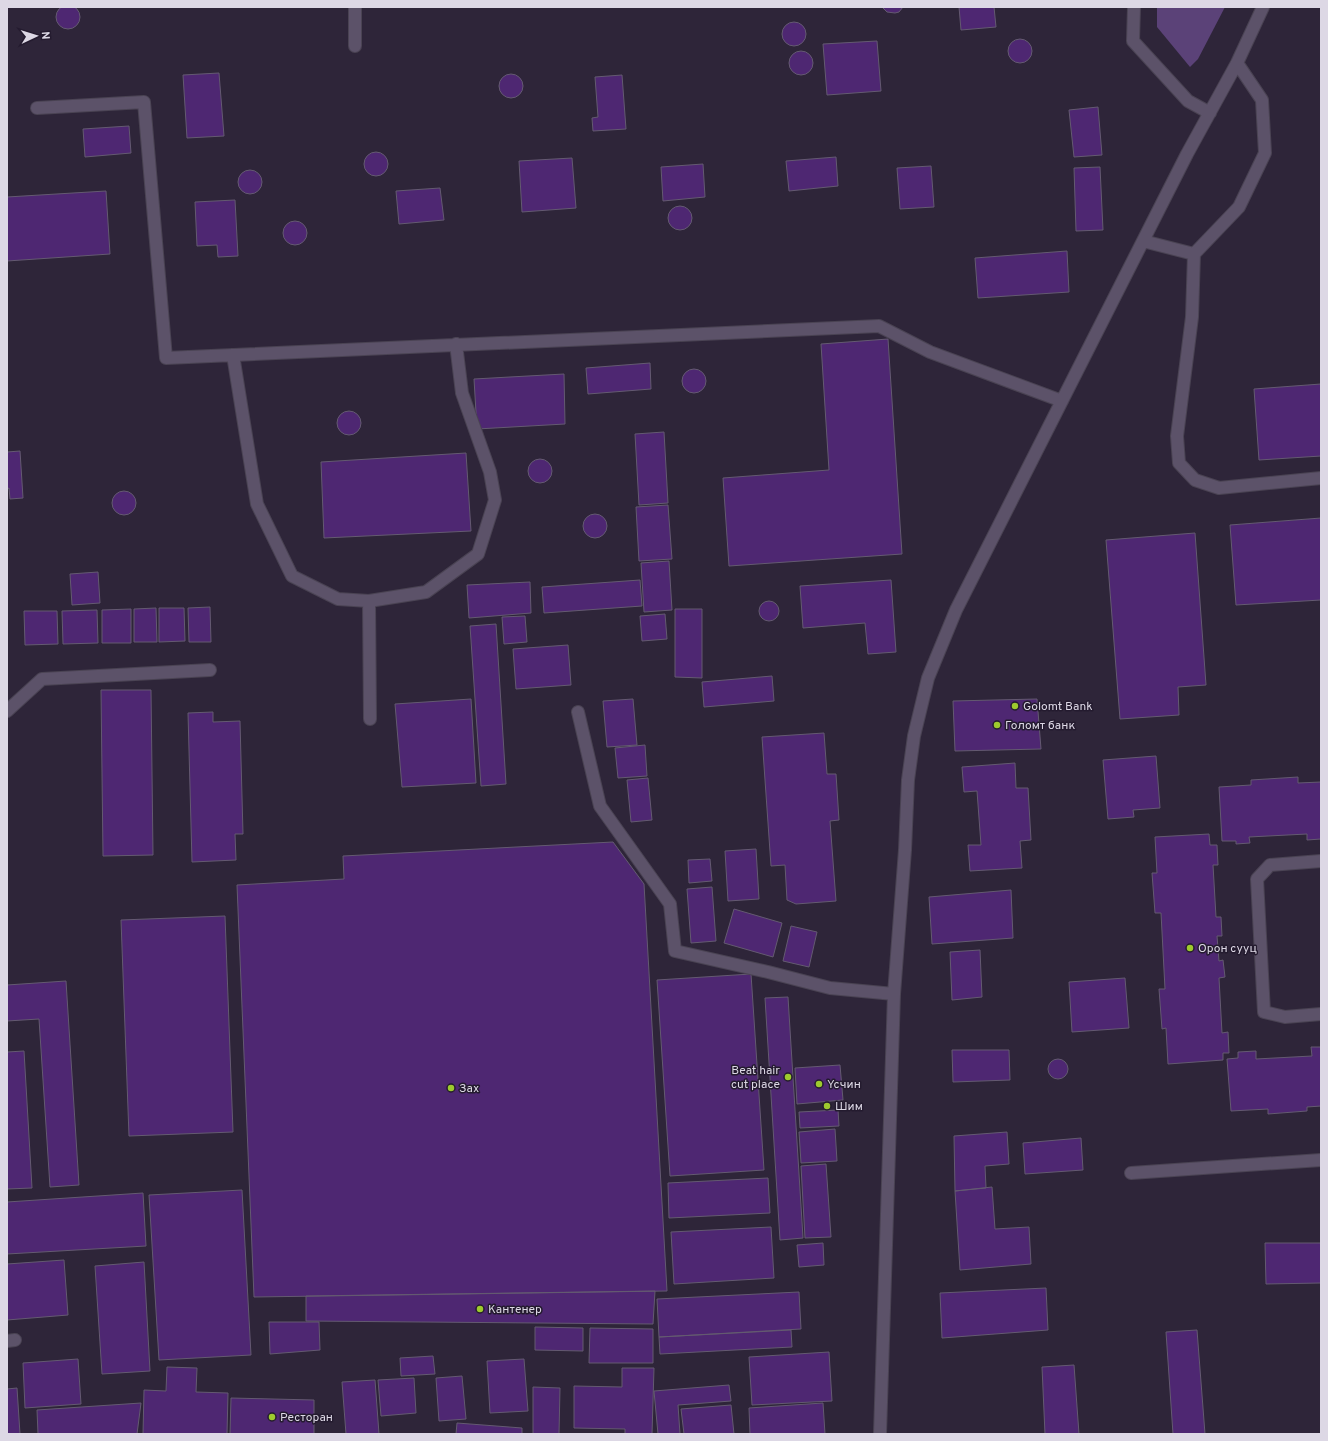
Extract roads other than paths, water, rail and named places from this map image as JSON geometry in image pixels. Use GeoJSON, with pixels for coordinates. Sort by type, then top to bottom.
{"type":"FeatureCollection","features":[{"type":"Feature","properties":{"kind":"street"},"geometry":{"type":"LineString","coordinates":[[355,7],[355,46]]}},
{"type":"Feature","properties":{"kind":"street"},"geometry":{"type":"LineString","coordinates":[[1134,7],[1133,42],[1188,101],[1210,113]]}},
{"type":"Feature","properties":{"kind":"street"},"geometry":{"type":"LineString","coordinates":[[880,1434],[894,994],[905,850],[908,780],[914,736],[928,678],[956,610],[1187,154],[1237,63],[1264,7]]}},
{"type":"Feature","properties":{"kind":"street"},"geometry":{"type":"LineString","coordinates":[[1237,63],[1262,100],[1265,153],[1239,207],[1194,254],[1192,317],[1177,436],[1179,463],[1195,480],[1219,488],[1321,478]]}},
{"type":"Feature","properties":{"kind":"street"},"geometry":{"type":"LineString","coordinates":[[37,108],[144,102],[166,358],[879,326],[930,352],[1062,401]]}},
{"type":"Feature","properties":{"kind":"street"},"geometry":{"type":"LineString","coordinates":[[1143,241],[1194,254]]}},
{"type":"Feature","properties":{"kind":"street"},"geometry":{"type":"LineString","coordinates":[[233,355],[257,504],[292,576],[338,599],[369,601],[426,592],[478,554],[495,500],[490,472],[462,393],[456,344]]}},
{"type":"Feature","properties":{"kind":"street"},"geometry":{"type":"LineString","coordinates":[[369,601],[370,719]]}},
{"type":"Feature","properties":{"kind":"street"},"geometry":{"type":"LineString","coordinates":[[7,711],[42,679],[210,670]]}},
{"type":"Feature","properties":{"kind":"street"},"geometry":{"type":"LineString","coordinates":[[578,712],[600,806],[670,904],[675,951],[830,988],[894,994]]}},
{"type":"Feature","properties":{"kind":"street"},"geometry":{"type":"LineString","coordinates":[[1321,861],[1270,864],[1257,879],[1264,1012],[1285,1017],[1321,1014]]}},
{"type":"Feature","properties":{"kind":"street"},"geometry":{"type":"LineString","coordinates":[[1131,1173],[1321,1160]]}},
{"type":"Feature","properties":{"kind":"place","name":"Golomt Bank"},"geometry":{"type":"Point","coordinates":[1015,706]}},
{"type":"Feature","properties":{"kind":"place","name":"Голомт банк"},"geometry":{"type":"Point","coordinates":[997,725]}},
{"type":"Feature","properties":{"kind":"place","name":"Орон сууц"},"geometry":{"type":"Point","coordinates":[1190,948]}},
{"type":"Feature","properties":{"kind":"place","name":"Beat hair cut place"},"geometry":{"type":"Point","coordinates":[788,1077]}},
{"type":"Feature","properties":{"kind":"place","name":"Үсчин"},"geometry":{"type":"Point","coordinates":[819,1084]}},
{"type":"Feature","properties":{"kind":"place","name":"Зах"},"geometry":{"type":"Point","coordinates":[451,1088]}},
{"type":"Feature","properties":{"kind":"place","name":"Шим"},"geometry":{"type":"Point","coordinates":[827,1106]}},
{"type":"Feature","properties":{"kind":"place","name":"Кантенер"},"geometry":{"type":"Point","coordinates":[480,1309]}},
{"type":"Feature","properties":{"kind":"place","name":"Ресторан"},"geometry":{"type":"Point","coordinates":[272,1417]}}]}
